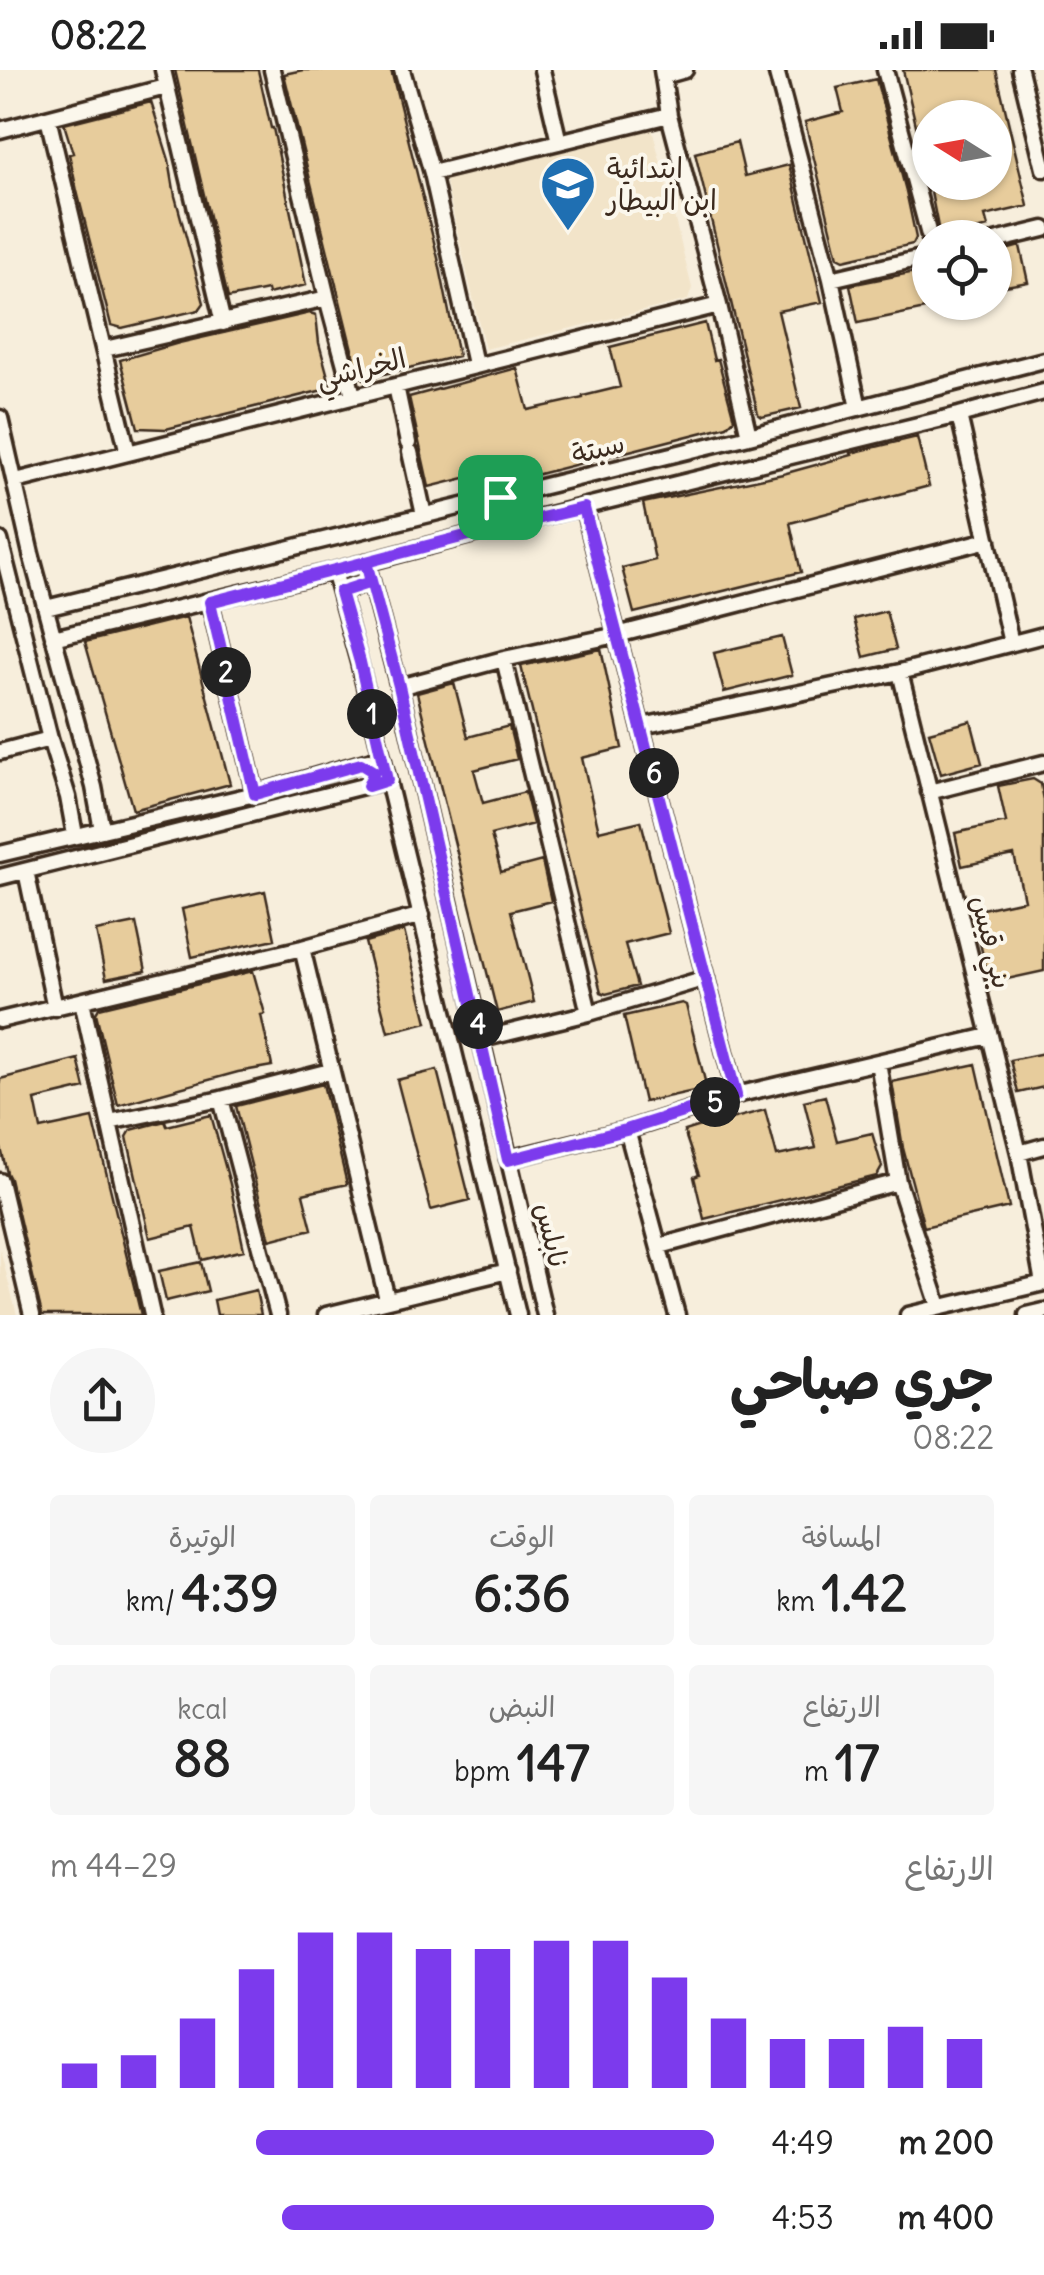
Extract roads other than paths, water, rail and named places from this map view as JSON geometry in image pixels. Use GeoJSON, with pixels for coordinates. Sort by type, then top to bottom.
{"type":"FeatureCollection","features":[{"type":"Feature","properties":{"kind":"street"},"geometry":{"type":"LineString","coordinates":[[163,70],[223,323]]}},
{"type":"Feature","properties":{"kind":"street"},"geometry":{"type":"LineString","coordinates":[[272,70],[354,396]]}},
{"type":"Feature","properties":{"kind":"street"},"geometry":{"type":"LineString","coordinates":[[402,70],[432,173],[475,364]]}},
{"type":"Feature","properties":{"kind":"street"},"geometry":{"type":"LineString","coordinates":[[542,70],[559,142]]}},
{"type":"Feature","properties":{"kind":"street"},"geometry":{"type":"LineString","coordinates":[[684,70],[663,73],[669,115],[749,436]]}},
{"type":"Feature","properties":{"kind":"street"},"geometry":{"type":"LineString","coordinates":[[776,70],[859,408]]}},
{"type":"Feature","properties":{"kind":"street"},"geometry":{"type":"LineString","coordinates":[[885,70],[925,220]]}},
{"type":"Feature","properties":{"kind":"street"},"geometry":{"type":"LineString","coordinates":[[1020,70],[1044,169]]}},
{"type":"Feature","properties":{"kind":"street"},"geometry":{"type":"LineString","coordinates":[[0,130],[166,87]]}},
{"type":"Feature","properties":{"kind":"street"},"geometry":{"type":"LineString","coordinates":[[432,173],[669,115]]}},
{"type":"Feature","properties":{"kind":"street"},"geometry":{"type":"LineString","coordinates":[[48,118],[128,453]]}},
{"type":"Feature","properties":{"kind":"street"},"geometry":{"type":"LineString","coordinates":[[1012,237],[1044,230]]}},
{"type":"Feature","properties":{"kind":"street"},"geometry":{"type":"LineString","coordinates":[[830,279],[912,260]]}},
{"type":"Feature","properties":{"kind":"street"},"geometry":{"type":"LineString","coordinates":[[104,349],[327,298]]}},
{"type":"Feature","properties":{"kind":"street","name":"الخراشي"},"geometry":{"type":"LineString","coordinates":[[16,481],[718,304]]}},
{"type":"Feature","properties":{"kind":"street","name":"سبتة"},"geometry":{"type":"LineString","coordinates":[[46,608],[1044,360]]}},
{"type":"Feature","properties":{"kind":"street"},"geometry":{"type":"LineString","coordinates":[[396,386],[424,515]]}},
{"type":"Feature","properties":{"kind":"street","name":"سبتة"},"geometry":{"type":"LineString","coordinates":[[53,638],[1044,392]]}},
{"type":"Feature","properties":{"kind":"street"},"geometry":{"type":"LineString","coordinates":[[959,414],[1011,643]]}},
{"type":"Feature","properties":{"kind":"street"},"geometry":{"type":"LineString","coordinates":[[0,418],[102,830]]}},
{"type":"Feature","properties":{"kind":"street"},"geometry":{"type":"LineString","coordinates":[[493,499],[499,528]]}},
{"type":"Feature","properties":{"kind":"street"},"geometry":{"type":"LineString","coordinates":[[584,508],[736,1095]]}},
{"type":"Feature","properties":{"kind":"street"},"geometry":{"type":"LineString","coordinates":[[28,536],[0,541],[75,835]]}},
{"type":"Feature","properties":{"kind":"street"},"geometry":{"type":"LineString","coordinates":[[399,686],[618,635],[988,540]]}},
{"type":"Feature","properties":{"kind":"street"},"geometry":{"type":"LineString","coordinates":[[5,560],[31,554]]}},
{"type":"Feature","properties":{"kind":"street","name":"نابلس"},"geometry":{"type":"LineString","coordinates":[[366,562],[399,686],[546,1315]]}},
{"type":"Feature","properties":{"kind":"street","name":"نابلس"},"geometry":{"type":"LineString","coordinates":[[334,571],[360,662],[518,1315]]}},
{"type":"Feature","properties":{"kind":"street"},"geometry":{"type":"LineString","coordinates":[[340,592],[371,582]]}},
{"type":"Feature","properties":{"kind":"street"},"geometry":{"type":"LineString","coordinates":[[210,602],[255,794]]}},
{"type":"Feature","properties":{"kind":"street"},"geometry":{"type":"LineString","coordinates":[[642,726],[900,672],[1044,635]]}},
{"type":"Feature","properties":{"kind":"street"},"geometry":{"type":"LineString","coordinates":[[504,659],[589,1013]]}},
{"type":"Feature","properties":{"kind":"street","name":"بني قيس"},"geometry":{"type":"LineString","coordinates":[[900,672],[1019,1153],[1044,1283]]}},
{"type":"Feature","properties":{"kind":"street"},"geometry":{"type":"LineString","coordinates":[[0,752],[50,739]]}},
{"type":"Feature","properties":{"kind":"street"},"geometry":{"type":"LineString","coordinates":[[0,854],[255,794],[382,758]]}},
{"type":"Feature","properties":{"kind":"street"},"geometry":{"type":"LineString","coordinates":[[929,792],[1044,763]]}},
{"type":"Feature","properties":{"kind":"street"},"geometry":{"type":"LineString","coordinates":[[361,764],[374,772],[368,786]]}},
{"type":"Feature","properties":{"kind":"street"},"geometry":{"type":"LineString","coordinates":[[0,876],[387,780]]}},
{"type":"Feature","properties":{"kind":"street"},"geometry":{"type":"LineString","coordinates":[[68,798],[83,805],[94,787]]}},
{"type":"Feature","properties":{"kind":"street"},"geometry":{"type":"LineString","coordinates":[[26,871],[55,1008]]}},
{"type":"Feature","properties":{"kind":"street"},"geometry":{"type":"LineString","coordinates":[[0,1020],[302,948],[422,915]]}},
{"type":"Feature","properties":{"kind":"street"},"geometry":{"type":"LineString","coordinates":[[302,948],[387,1299]]}},
{"type":"Feature","properties":{"kind":"street"},"geometry":{"type":"LineString","coordinates":[[482,1039],[589,1013],[706,978]]}},
{"type":"Feature","properties":{"kind":"street"},"geometry":{"type":"LineString","coordinates":[[82,1001],[152,1315]]}},
{"type":"Feature","properties":{"kind":"street"},"geometry":{"type":"LineString","coordinates":[[508,1160],[626,1130],[736,1095],[990,1036]]}},
{"type":"Feature","properties":{"kind":"street"},"geometry":{"type":"LineString","coordinates":[[878,1062],[898,1182],[939,1306]]}},
{"type":"Feature","properties":{"kind":"street"},"geometry":{"type":"LineString","coordinates":[[109,1122],[222,1099],[330,1070]]}},
{"type":"Feature","properties":{"kind":"street"},"geometry":{"type":"LineString","coordinates":[[222,1099],[278,1315]]}},
{"type":"Feature","properties":{"kind":"street"},"geometry":{"type":"LineString","coordinates":[[626,1130],[677,1315]]}},
{"type":"Feature","properties":{"kind":"street"},"geometry":{"type":"LineString","coordinates":[[1019,1153],[1044,1146]]}},
{"type":"Feature","properties":{"kind":"street"},"geometry":{"type":"LineString","coordinates":[[0,1182],[32,1315]]}},
{"type":"Feature","properties":{"kind":"street"},"geometry":{"type":"LineString","coordinates":[[660,1246],[898,1182]]}},
{"type":"Feature","properties":{"kind":"street"},"geometry":{"type":"LineString","coordinates":[[326,1315],[508,1271]]}},
{"type":"Feature","properties":{"kind":"street"},"geometry":{"type":"LineString","coordinates":[[908,1315],[1044,1283]]}},
{"type":"Feature","properties":{"kind":"place","name":"ابتدائية ابن البيطار"},"geometry":{"type":"Point","coordinates":[568,233]}}]}
